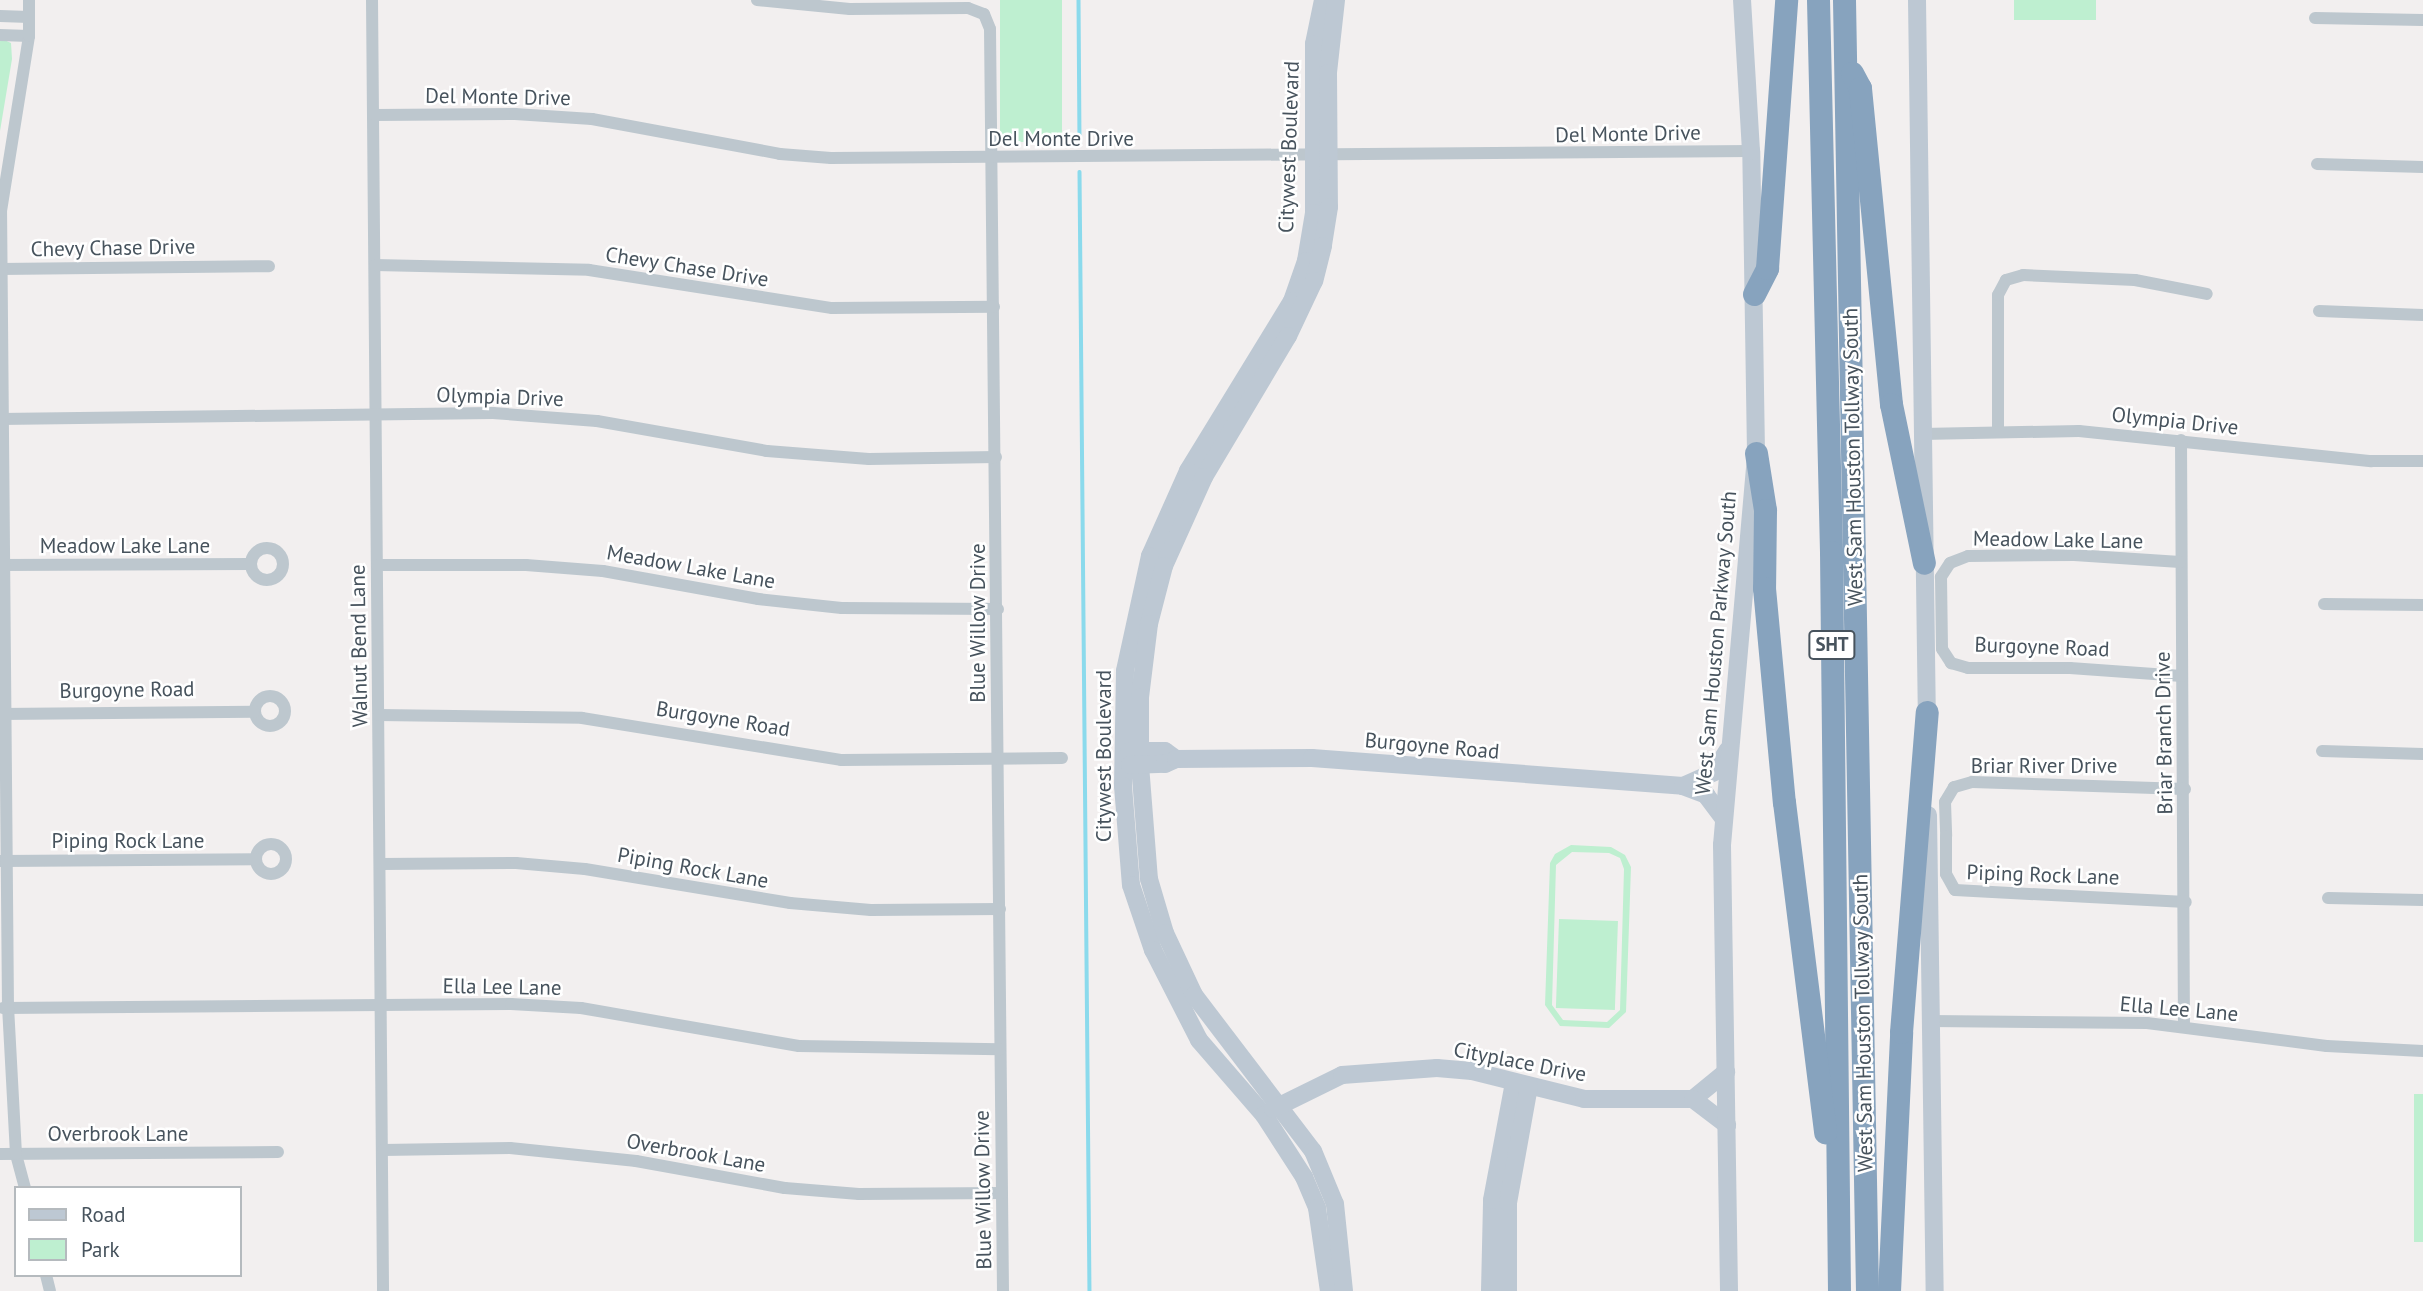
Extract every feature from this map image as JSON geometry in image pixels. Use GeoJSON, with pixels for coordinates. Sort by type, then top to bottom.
{"type":"FeatureCollection","features":[{"type":"Feature","properties":{"kind":"highway"},"geometry":{"type":"LineString","coordinates":[[1754,294],[1767,268],[1786,0]]}},
{"type":"Feature","properties":{"kind":"highway","name":"West Sam Houston Tollway South"},"geometry":{"type":"LineString","coordinates":[[1818,0],[1831,552],[1839,1291]]}},
{"type":"Feature","properties":{"kind":"highway","name":"West Sam Houston Tollway South"},"geometry":{"type":"LineString","coordinates":[[1844,0],[1867,1291]]}},
{"type":"Feature","properties":{"kind":"highway"},"geometry":{"type":"LineString","coordinates":[[1845,61],[1860,88],[1891,404],[1924,563]]}},
{"type":"Feature","properties":{"kind":"highway"},"geometry":{"type":"LineString","coordinates":[[1756,453],[1765,510],[1765,588],[1784,802],[1839,1236]]}},
{"type":"Feature","properties":{"kind":"highway"},"geometry":{"type":"LineString","coordinates":[[1889,1291],[1901,1032],[1927,712]]}},
{"type":"Feature","properties":{"kind":"street"},"geometry":{"type":"LineString","coordinates":[[24,1186],[16,1154],[4,1008],[1,211],[29,36],[29,0]]}},
{"type":"Feature","properties":{"kind":"street","name":"Walnut Bend Lane"},"geometry":{"type":"LineString","coordinates":[[373,0],[383,1291]]}},
{"type":"Feature","properties":{"kind":"street","name":"Blue Willow Drive"},"geometry":{"type":"LineString","coordinates":[[757,0],[850,9],[968,8],[984,14],[990,29],[1003,1291]]}},
{"type":"Feature","properties":{"kind":"street","name":"Citywest Boulevard"},"geometry":{"type":"LineString","coordinates":[[1323,0],[1314,44],[1321,156],[1329,207],[1314,281],[1288,336],[1204,477],[1164,566],[1149,624],[1124,835],[1131,886],[1153,950],[1199,1040],[1264,1115],[1304,1177],[1317,1208],[1329,1291]]}},
{"type":"Feature","properties":{"kind":"street","name":"Citywest Boulevard"},"geometry":{"type":"LineString","coordinates":[[1321,156],[1336,0]]}},
{"type":"Feature","properties":{"kind":"street","name":"West Sam Houston Parkway South"},"geometry":{"type":"LineString","coordinates":[[1730,1291],[1721,907],[1724,819],[1756,453],[1751,152],[1742,0]]}},
{"type":"Feature","properties":{"kind":"street"},"geometry":{"type":"LineString","coordinates":[[1917,0],[1935,1291]]}},
{"type":"Feature","properties":{"kind":"street"},"geometry":{"type":"LineString","coordinates":[[0,16],[29,16]]}},
{"type":"Feature","properties":{"kind":"street"},"geometry":{"type":"LineString","coordinates":[[2315,18],[2423,20]]}},
{"type":"Feature","properties":{"kind":"street"},"geometry":{"type":"LineString","coordinates":[[0,35],[29,36]]}},
{"type":"Feature","properties":{"kind":"street","name":"Del Monte Drive"},"geometry":{"type":"LineString","coordinates":[[375,114],[516,114],[592,119],[780,154],[991,159],[1751,152]]}},
{"type":"Feature","properties":{"kind":"street"},"geometry":{"type":"LineString","coordinates":[[2317,164],[2423,167]]}},
{"type":"Feature","properties":{"kind":"street","name":"Chevy Chase Drive"},"geometry":{"type":"LineString","coordinates":[[375,265],[589,270],[832,308],[993,307]]}},
{"type":"Feature","properties":{"kind":"street","name":"Chevy Chase Drive"},"geometry":{"type":"LineString","coordinates":[[1,269],[269,266]]}},
{"type":"Feature","properties":{"kind":"street"},"geometry":{"type":"LineString","coordinates":[[1998,431],[1998,295],[2006,280],[2023,275],[2135,280],[2207,293]]}},
{"type":"Feature","properties":{"kind":"street"},"geometry":{"type":"LineString","coordinates":[[2319,310],[2423,315]]}},
{"type":"Feature","properties":{"kind":"street","name":"Olympia Drive"},"geometry":{"type":"LineString","coordinates":[[2,419],[377,414],[546,416],[767,451],[856,458],[996,457]]}},
{"type":"Feature","properties":{"kind":"street","name":"Olympia Drive"},"geometry":{"type":"LineString","coordinates":[[1922,434],[2079,431],[2371,461],[2423,460]]}},
{"type":"Feature","properties":{"kind":"street","name":"Briar Branch Drive"},"geometry":{"type":"LineString","coordinates":[[2181,440],[2180,562],[2186,901],[2184,1026]]}},
{"type":"Feature","properties":{"kind":"street","name":"Meadow Lake Lane"},"geometry":{"type":"LineString","coordinates":[[1941,616],[1941,577],[1950,563],[1968,556],[2074,555],[2180,562]]}},
{"type":"Feature","properties":{"kind":"street","name":"Meadow Lake Lane"},"geometry":{"type":"LineString","coordinates":[[2,566],[251,564]]}},
{"type":"Feature","properties":{"kind":"street","name":"Meadow Lake Lane"},"geometry":{"type":"LineString","coordinates":[[377,565],[603,571],[758,600],[842,608],[998,609]]}},
{"type":"Feature","properties":{"kind":"street"},"geometry":{"type":"LineString","coordinates":[[2323,604],[2423,606]]}},
{"type":"Feature","properties":{"kind":"street","name":"Burgoyne Road"},"geometry":{"type":"LineString","coordinates":[[1941,616],[1942,649],[1951,663],[1968,668],[2070,668],[2182,676]]}},
{"type":"Feature","properties":{"kind":"street","name":"Burgoyne Road"},"geometry":{"type":"LineString","coordinates":[[3,714],[254,712]]}},
{"type":"Feature","properties":{"kind":"street","name":"Burgoyne Road"},"geometry":{"type":"LineString","coordinates":[[379,715],[582,718],[841,760],[1062,758]]}},
{"type":"Feature","properties":{"kind":"street","name":"Burgoyne Road"},"geometry":{"type":"LineString","coordinates":[[1683,786],[1714,772],[1723,762],[1731,736]]}},
{"type":"Feature","properties":{"kind":"street","name":"Burgoyne Road"},"geometry":{"type":"LineString","coordinates":[[1132,758],[1165,751],[1176,758],[1312,758],[1683,786],[1706,795],[1724,819]]}},
{"type":"Feature","properties":{"kind":"street"},"geometry":{"type":"LineString","coordinates":[[2322,751],[2423,754]]}},
{"type":"Feature","properties":{"kind":"street","name":"Citywest Boulevard"},"geometry":{"type":"LineString","coordinates":[[1132,758],[1149,879],[1165,933],[1195,995],[1313,1150],[1335,1204],[1344,1291]]}},
{"type":"Feature","properties":{"kind":"street","name":"Briar River Drive"},"geometry":{"type":"LineString","coordinates":[[1946,836],[1945,802],[1954,788],[1972,782],[2185,789]]}},
{"type":"Feature","properties":{"kind":"street","name":"Piping Rock Lane"},"geometry":{"type":"LineString","coordinates":[[1946,836],[1946,874],[1955,890],[2186,901]]}},
{"type":"Feature","properties":{"kind":"street","name":"Piping Rock Lane"},"geometry":{"type":"LineString","coordinates":[[4,861],[256,859]]}},
{"type":"Feature","properties":{"kind":"street","name":"Piping Rock Lane"},"geometry":{"type":"LineString","coordinates":[[381,864],[516,863],[585,869],[790,904],[871,910],[1000,909]]}},
{"type":"Feature","properties":{"kind":"street"},"geometry":{"type":"LineString","coordinates":[[2328,898],[2423,900]]}},
{"type":"Feature","properties":{"kind":"street","name":"Ella Lee Lane"},"geometry":{"type":"LineString","coordinates":[[4,1008],[382,1005],[581,1008],[799,1046],[1000,1049]]}},
{"type":"Feature","properties":{"kind":"street","name":"Ella Lee Lane"},"geometry":{"type":"LineString","coordinates":[[1930,1021],[2184,1026],[2327,1046],[2423,1051]]}},
{"type":"Feature","properties":{"kind":"street","name":"Cityplace Drive"},"geometry":{"type":"LineString","coordinates":[[1264,1115],[1280,1104],[1342,1075],[1437,1068],[1584,1099],[1693,1100]]}},
{"type":"Feature","properties":{"kind":"street"},"geometry":{"type":"LineString","coordinates":[[1726,1072],[1693,1100],[1727,1125]]}},
{"type":"Feature","properties":{"kind":"street"},"geometry":{"type":"LineString","coordinates":[[1490,1291],[1498,1256],[1521,1084]]}},
{"type":"Feature","properties":{"kind":"street","name":"Overbrook Lane"},"geometry":{"type":"LineString","coordinates":[[383,1150],[523,1149],[636,1161],[785,1188],[900,1195],[1002,1193]]}},
{"type":"Feature","properties":{"kind":"street","name":"Overbrook Lane"},"geometry":{"type":"LineString","coordinates":[[0,1154],[278,1152]]}},
{"type":"Feature","properties":{"kind":"street"},"geometry":{"type":"LineString","coordinates":[[1498,1256],[1508,1291]]}},
{"type":"Feature","properties":{"kind":"green space"},"geometry":{"type":"Polygon","coordinates":[[[1000,0],[1062,0],[1062,142],[1000,142],[1000,0]]]}},
{"type":"Feature","properties":{"kind":"green space"},"geometry":{"type":"Polygon","coordinates":[[[2014,0],[2096,0],[2096,20],[2014,20],[2014,0]]]}},
{"type":"Feature","properties":{"kind":"green space"},"geometry":{"type":"Polygon","coordinates":[[[0,38],[11,43],[12,59],[0,131],[0,38]]]}},
{"type":"Feature","properties":{"kind":"green space"},"geometry":{"type":"Polygon","coordinates":[[[1571,845],[1611,847],[1625,855],[1631,867],[1626,1012],[1609,1028],[1560,1026],[1545,1005],[1550,863],[1555,854],[1571,845]],[[1572,852],[1556,865],[1552,1005],[1563,1020],[1607,1022],[1620,1010],[1624,869],[1620,858],[1609,853],[1572,852]]]}},
{"type":"Feature","properties":{"kind":"green space"},"geometry":{"type":"Polygon","coordinates":[[[1559,919],[1618,921],[1615,1010],[1556,1008],[1559,919]]]}},
{"type":"Feature","properties":{"kind":"green space"},"geometry":{"type":"Polygon","coordinates":[[[2414,1094],[2423,1094],[2423,1242],[2414,1242],[2414,1094]]]}},
{"type":"Feature","properties":{"kind":"waterway"},"geometry":{"type":"LineString","coordinates":[[1079,0],[1080,145]]}},
{"type":"Feature","properties":{"kind":"waterway"},"geometry":{"type":"LineString","coordinates":[[1080,172],[1090,1291]]}}]}
